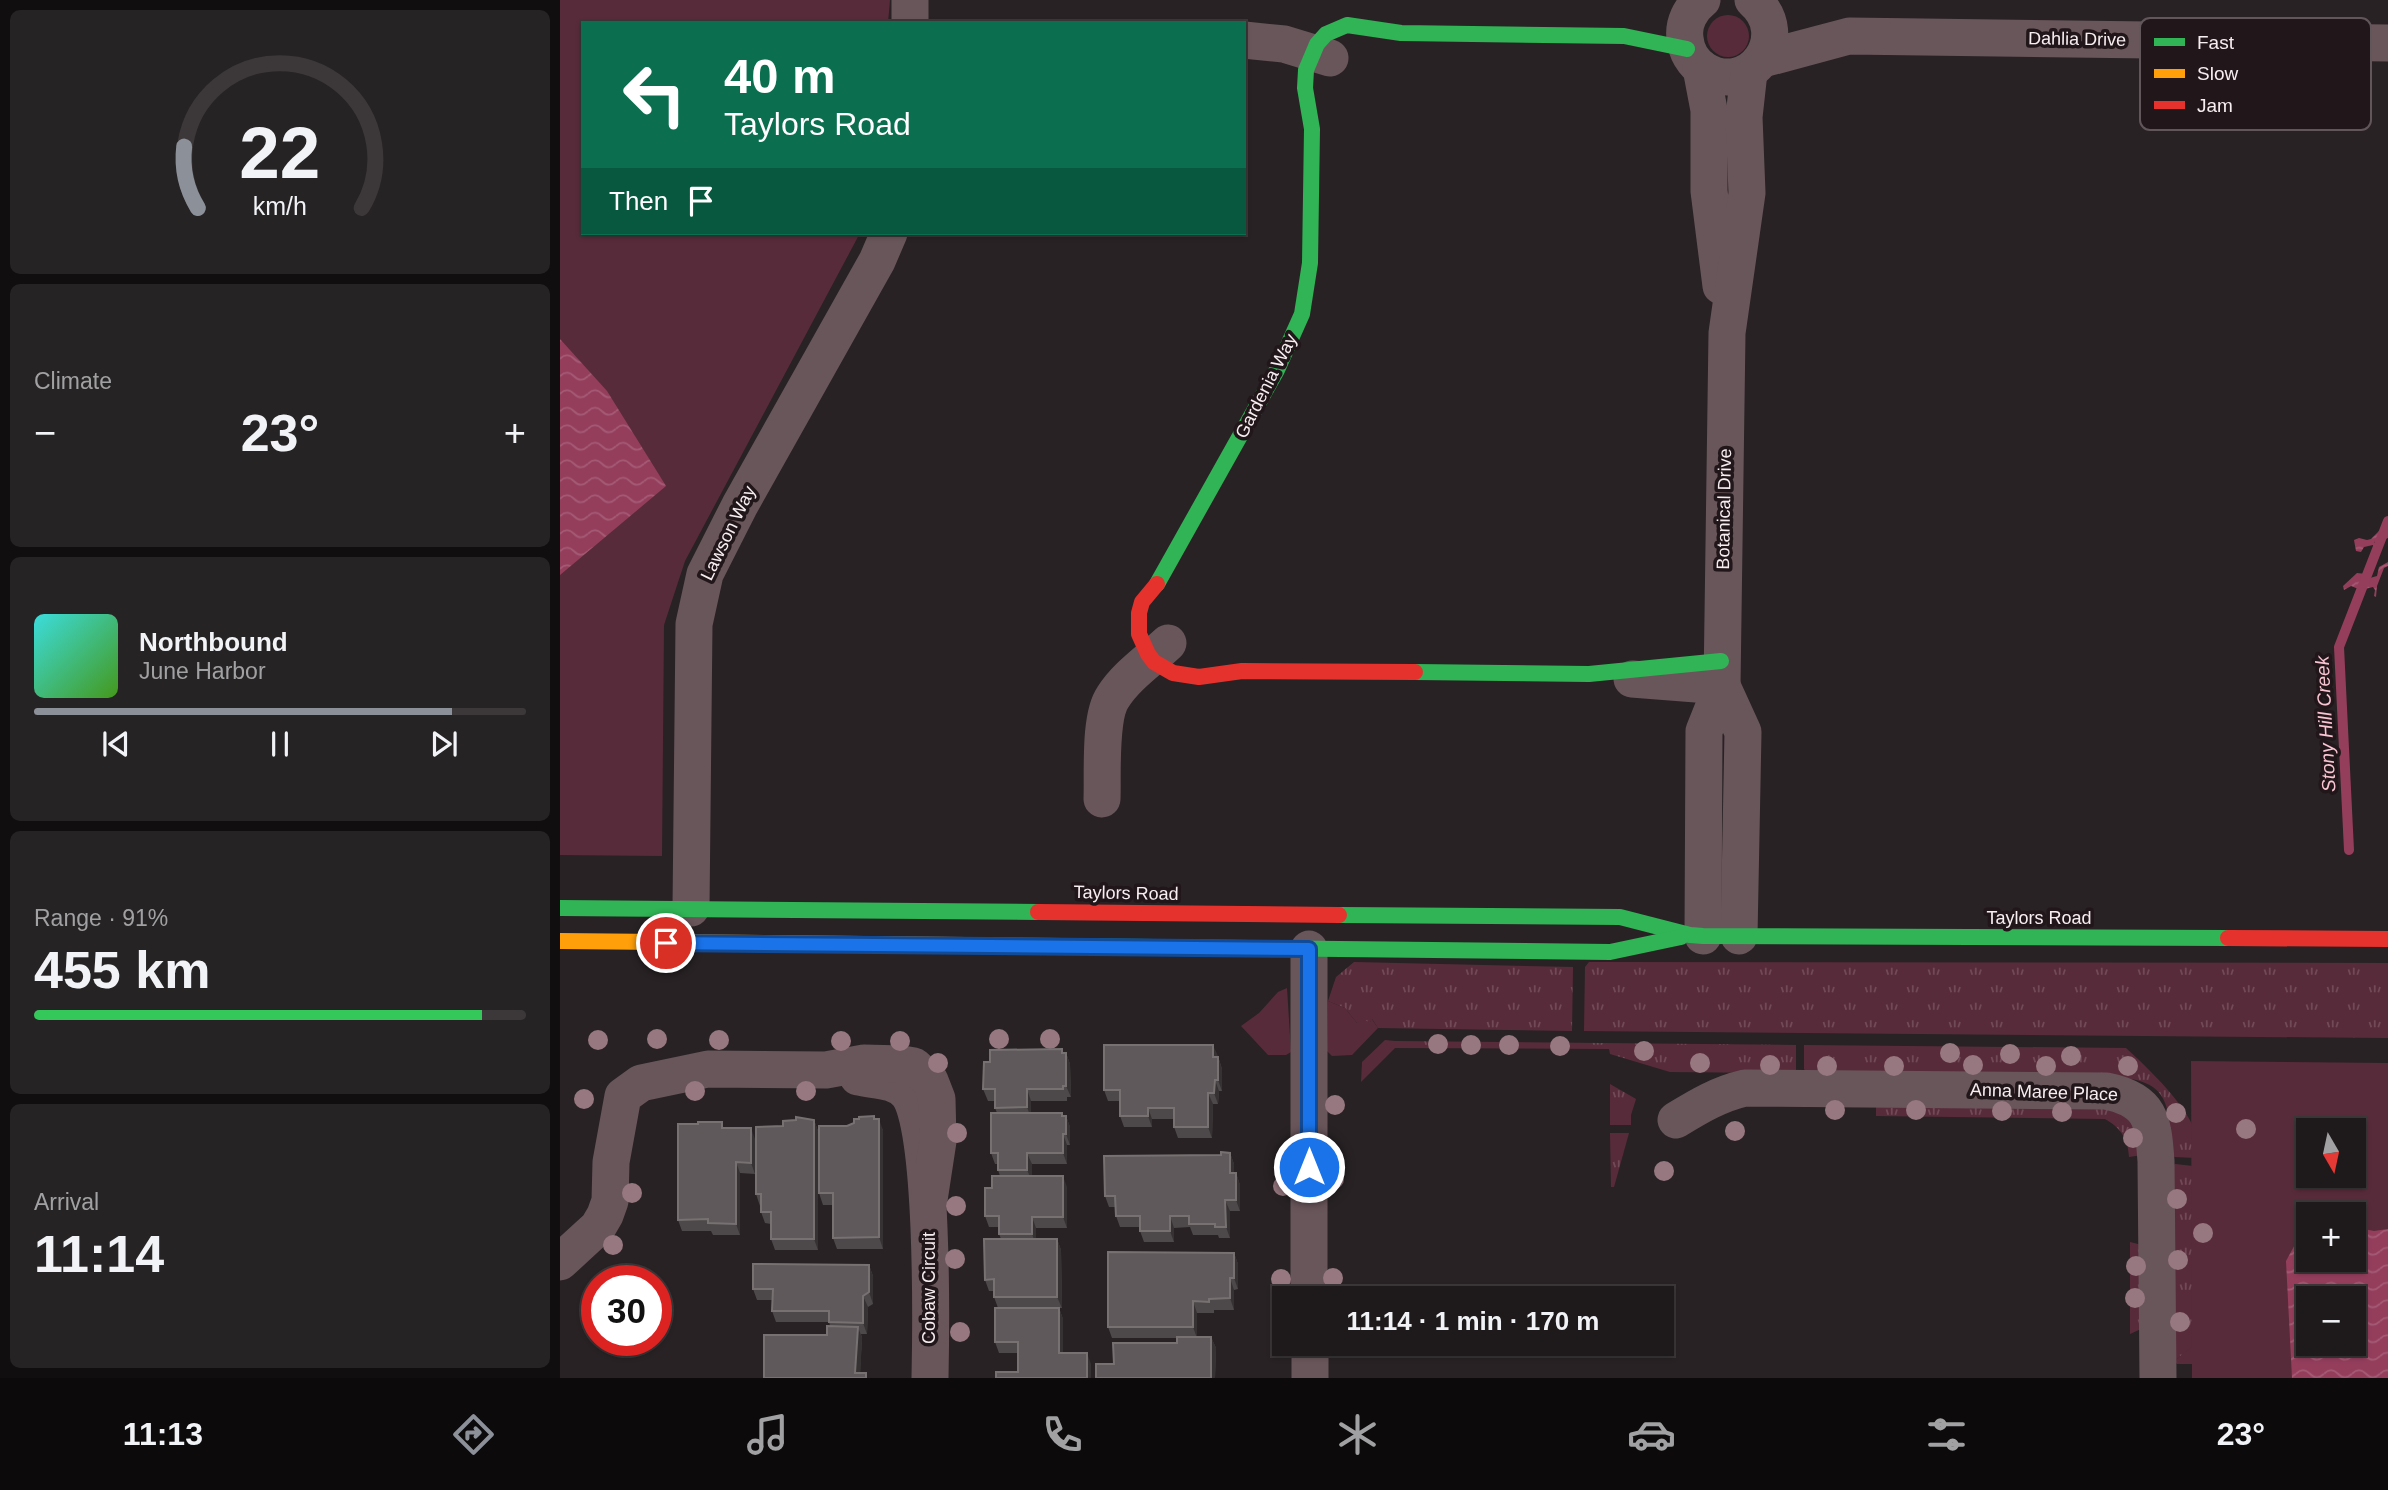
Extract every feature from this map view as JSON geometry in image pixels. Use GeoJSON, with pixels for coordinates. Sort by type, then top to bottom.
{"type":"FeatureCollection","features":[{"type":"Feature","properties":{"kind":"street"},"geometry":{"type":"LineString","coordinates":[[910,0],[910,21]]}},
{"type":"Feature","properties":{"kind":"street","name":"Dahlia Drive"},"geometry":{"type":"LineString","coordinates":[[1759,7],[1849,36],[2140,40]]}},
{"type":"Feature","properties":{"kind":"street","name":"Botanical Drive"},"geometry":{"type":"LineString","coordinates":[[1696,936],[1704,731],[1721,673],[1727,333],[1747,194],[1744,117],[1756,65],[1771,37],[1759,7]]}},
{"type":"Feature","properties":{"kind":"street"},"geometry":{"type":"LineString","coordinates":[[1246,40],[1284,44],[1321,55],[1349,44],[1401,33],[1624,36],[1695,33]]}},
{"type":"Feature","properties":{"kind":"street","name":"Dahlia Drive"},"geometry":{"type":"LineString","coordinates":[[1695,33],[1712,74],[1724,77],[1849,36]]}},
{"type":"Feature","properties":{"kind":"street","name":"Botanical Drive"},"geometry":{"type":"LineString","coordinates":[[1695,33],[1709,110],[1709,191],[1727,333]]}},
{"type":"Feature","properties":{"kind":"street","name":"Gardenia Way"},"geometry":{"type":"LineString","coordinates":[[1160,651],[1156,612],[1159,582],[1278,370],[1301,314],[1310,263],[1312,129],[1324,65],[1321,55]]}},
{"type":"Feature","properties":{"kind":"street","name":"Lawson Way"},"geometry":{"type":"LineString","coordinates":[[691,908],[694,624],[705,574],[740,505],[877,261],[888,235]]}},
{"type":"Feature","properties":{"kind":"street"},"geometry":{"type":"LineString","coordinates":[[1102,799],[1105,716],[1112,698],[1125,681],[1160,651],[1242,671],[1589,674],[1674,684],[1721,673]]}},
{"type":"Feature","properties":{"kind":"street","name":"Botanical Drive"},"geometry":{"type":"LineString","coordinates":[[1721,673],[1742,732],[1739,936]]}},
{"type":"Feature","properties":{"kind":"street","name":"Taylors Road"},"geometry":{"type":"LineString","coordinates":[[560,908],[691,908],[1309,932],[1610,952],[1696,936],[2388,939]]}},
{"type":"Feature","properties":{"kind":"street","name":"Taylors Road"},"geometry":{"type":"LineString","coordinates":[[560,941],[1309,932],[1620,918],[1696,936]]}},
{"type":"Feature","properties":{"kind":"street"},"geometry":{"type":"LineString","coordinates":[[1309,932],[1309,1286]]}},
{"type":"Feature","properties":{"kind":"street","name":"Cobaw Circuit"},"geometry":{"type":"LineString","coordinates":[[560,1262],[598,1227],[605,1215],[610,1201],[611,1162],[623,1096],[632,1088],[657,1079],[708,1069],[827,1070],[889,1081],[909,1095],[916,1106],[920,1121],[929,1200],[930,1377]]}},
{"type":"Feature","properties":{"kind":"street","name":"Anna Maree Place"},"geometry":{"type":"LineString","coordinates":[[1676,1120],[1726,1092],[1745,1088],[2106,1091],[2126,1094],[2143,1107],[2154,1132],[2158,1378]]}},
{"type":"Feature","properties":{"kind":"green space"},"geometry":{"type":"Polygon","coordinates":[[[560,0],[890,0],[888,21],[581,21],[581,235],[859,235],[685,561],[664,625],[662,856],[560,855],[560,0]]]}},
{"type":"Feature","properties":{"kind":"green space"},"geometry":{"type":"Polygon","coordinates":[[[1728,15],[1743,21],[1749,36],[1743,51],[1728,57],[1713,51],[1707,36],[1713,21],[1728,15]]]}},
{"type":"Feature","properties":{"kind":"green space"},"geometry":{"type":"Polygon","coordinates":[[[1354,962],[1573,967],[1572,1031],[1378,1028],[1372,1019],[1370,1022],[1357,1023],[1345,1008],[1328,1001],[1336,977],[1354,962]]]}},
{"type":"Feature","properties":{"kind":"green space"},"geometry":{"type":"Polygon","coordinates":[[[1589,962],[2388,963],[2388,1038],[1584,1031],[1585,967],[1589,962]]]}},
{"type":"Feature","properties":{"kind":"green space"},"geometry":{"type":"Polygon","coordinates":[[[1287,988],[1291,1052],[1286,1055],[1268,1055],[1241,1026],[1259,1013],[1278,992],[1287,988]]]}},
{"type":"Feature","properties":{"kind":"green space"},"geometry":{"type":"Polygon","coordinates":[[[1328,1001],[1345,1008],[1357,1023],[1363,1020],[1370,1022],[1371,1018],[1378,1028],[1352,1055],[1332,1056],[1327,1051],[1328,1001]]]}},
{"type":"Feature","properties":{"kind":"green space"},"geometry":{"type":"Polygon","coordinates":[[[1385,1040],[1395,1041],[1395,1048],[1361,1082],[1362,1062],[1385,1040]]]}},
{"type":"Feature","properties":{"kind":"green space"},"geometry":{"type":"Polygon","coordinates":[[[1395,1041],[1796,1045],[1796,1070],[1792,1073],[1670,1072],[1610,1054],[1609,1049],[1395,1048],[1395,1041]]]}},
{"type":"Feature","properties":{"kind":"green space"},"geometry":{"type":"Polygon","coordinates":[[[1804,1045],[2126,1048],[2167,1089],[2186,1114],[2196,1136],[2197,1158],[2175,1157],[2170,1154],[2167,1109],[2163,1098],[2146,1083],[2114,1077],[1807,1074],[1804,1069],[1804,1045]]]}},
{"type":"Feature","properties":{"kind":"green space"},"geometry":{"type":"Polygon","coordinates":[[[2191,1061],[2388,1063],[2388,1378],[2192,1378],[2192,1364],[2177,1364],[2174,1361],[2192,1347],[2191,1061]]]}},
{"type":"Feature","properties":{"kind":"green space"},"geometry":{"type":"Polygon","coordinates":[[[1610,1084],[1636,1099],[1631,1125],[1610,1125],[1610,1084]]]}},
{"type":"Feature","properties":{"kind":"green space"},"geometry":{"type":"Polygon","coordinates":[[[2106,1105],[2131,1117],[2142,1155],[2129,1157],[2123,1135],[2105,1119],[1876,1116],[1876,1107],[2106,1105]]]}},
{"type":"Feature","properties":{"kind":"green space"},"geometry":{"type":"Polygon","coordinates":[[[1610,1133],[1629,1133],[1614,1187],[1611,1187],[1610,1133]]]}},
{"type":"Feature","properties":{"kind":"green space"},"geometry":{"type":"Polygon","coordinates":[[[2175,1164],[2193,1166],[2228,1331],[2189,1350],[2174,1361],[2171,1167],[2175,1164]]]}},
{"type":"Feature","properties":{"kind":"green space"},"geometry":{"type":"Polygon","coordinates":[[[2130,1242],[2142,1245],[2143,1328],[2130,1334],[2130,1242]]]}},
{"type":"Feature","properties":{"kind":"water"},"geometry":{"type":"Polygon","coordinates":[[[560,339],[607,391],[666,486],[560,575],[560,339]]]}},
{"type":"Feature","properties":{"kind":"water"},"geometry":{"type":"Polygon","coordinates":[[[2388,522],[2388,538],[2374,542],[2376,552],[2380,553],[2370,578],[2377,576],[2379,567],[2388,562],[2377,586],[2376,597],[2373,587],[2361,590],[2351,586],[2344,590],[2343,586],[2357,573],[2366,574],[2373,565],[2369,561],[2373,545],[2364,547],[2361,552],[2356,551],[2354,540],[2371,539],[2388,522]]]}},
{"type":"Feature","properties":{"kind":"water"},"geometry":{"type":"Polygon","coordinates":[[[2366,1229],[2388,1229],[2388,1378],[2292,1378],[2286,1261],[2296,1243],[2296,1272],[2366,1272],[2366,1229]]]}},
{"type":"Feature","properties":{"kind":"building"},"geometry":{"type":"Polygon","coordinates":[[[1104,1045],[1213,1045],[1213,1057],[1218,1057],[1218,1080],[1215,1080],[1214,1093],[1208,1093],[1208,1127],[1174,1127],[1174,1108],[1148,1108],[1148,1116],[1120,1116],[1120,1090],[1104,1090],[1104,1045]]]}},
{"type":"Feature","properties":{"kind":"building"},"geometry":{"type":"Polygon","coordinates":[[[1062,1049],[1062,1053],[1066,1053],[1066,1086],[1063,1086],[1063,1089],[1027,1089],[1027,1107],[995,1108],[995,1089],[983,1089],[984,1062],[990,1062],[990,1050],[1062,1049]]]}},
{"type":"Feature","properties":{"kind":"building"},"geometry":{"type":"Polygon","coordinates":[[[991,1113],[1062,1113],[1062,1116],[1066,1116],[1063,1153],[1027,1153],[1027,1170],[998,1170],[998,1153],[991,1153],[991,1113]]]}},
{"type":"Feature","properties":{"kind":"building"},"geometry":{"type":"Polygon","coordinates":[[[874,1116],[874,1119],[879,1119],[879,1237],[833,1238],[833,1193],[819,1193],[819,1126],[847,1126],[859,1117],[874,1116]]]}},
{"type":"Feature","properties":{"kind":"building"},"geometry":{"type":"Polygon","coordinates":[[[796,1117],[814,1120],[814,1239],[771,1239],[771,1212],[761,1212],[761,1194],[756,1194],[756,1127],[783,1126],[783,1121],[796,1120],[796,1117]]]}},
{"type":"Feature","properties":{"kind":"building"},"geometry":{"type":"Polygon","coordinates":[[[722,1122],[722,1128],[751,1128],[751,1163],[736,1162],[736,1224],[708,1223],[708,1219],[678,1220],[678,1124],[722,1122]]]}},
{"type":"Feature","properties":{"kind":"building"},"geometry":{"type":"Polygon","coordinates":[[[1221,1152],[1230,1153],[1230,1173],[1236,1173],[1236,1200],[1225,1200],[1226,1227],[1215,1227],[1215,1224],[1189,1224],[1189,1216],[1170,1216],[1170,1231],[1140,1231],[1140,1216],[1116,1216],[1115,1196],[1105,1196],[1104,1156],[1221,1155],[1221,1152]]]}},
{"type":"Feature","properties":{"kind":"building"},"geometry":{"type":"Polygon","coordinates":[[[992,1176],[1063,1176],[1063,1217],[1032,1217],[1032,1234],[999,1234],[999,1216],[985,1216],[985,1188],[992,1188],[992,1176]]]}},
{"type":"Feature","properties":{"kind":"building"},"geometry":{"type":"Polygon","coordinates":[[[984,1239],[1057,1239],[1057,1297],[994,1297],[994,1279],[985,1280],[984,1239]]]}},
{"type":"Feature","properties":{"kind":"building"},"geometry":{"type":"Polygon","coordinates":[[[1108,1252],[1234,1253],[1234,1278],[1230,1278],[1230,1298],[1209,1299],[1209,1302],[1193,1301],[1193,1327],[1108,1327],[1108,1252]]]}},
{"type":"Feature","properties":{"kind":"building"},"geometry":{"type":"Polygon","coordinates":[[[753,1264],[869,1265],[869,1292],[863,1296],[863,1323],[829,1322],[829,1311],[772,1311],[773,1289],[753,1289],[753,1264]]]}},
{"type":"Feature","properties":{"kind":"building"},"geometry":{"type":"Polygon","coordinates":[[[995,1308],[1059,1308],[1059,1353],[1087,1353],[1087,1378],[996,1378],[996,1372],[1018,1372],[1018,1342],[995,1342],[995,1308]]]}},
{"type":"Feature","properties":{"kind":"building"},"geometry":{"type":"Polygon","coordinates":[[[827,1326],[858,1327],[855,1373],[866,1373],[866,1378],[764,1378],[764,1335],[827,1335],[827,1326]]]}},
{"type":"Feature","properties":{"kind":"building"},"geometry":{"type":"Polygon","coordinates":[[[1177,1337],[1211,1337],[1211,1378],[1096,1378],[1096,1364],[1114,1364],[1113,1343],[1177,1343],[1177,1337]]]}},
{"type":"Feature","properties":{"kind":"waterway","name":"Stony Hill Creek"},"geometry":{"type":"LineString","coordinates":[[2349,850],[2339,647],[2388,521]]}},
{"type":"Feature","properties":{"kind":"traffic: fast"},"geometry":{"type":"LineString","coordinates":[[1157,584],[1277,370],[1302,314],[1310,263],[1312,129],[1305,88],[1306,70],[1317,44],[1326,34],[1347,25],[1401,33],[1624,36],[1687,49]]}},
{"type":"Feature","properties":{"kind":"traffic: fast"},"geometry":{"type":"LineString","coordinates":[[1415,672],[1589,674],[1721,661]]}},
{"type":"Feature","properties":{"kind":"traffic: fast"},"geometry":{"type":"LineString","coordinates":[[560,908],[1038,912]]}},
{"type":"Feature","properties":{"kind":"traffic: fast"},"geometry":{"type":"LineString","coordinates":[[1339,915],[1620,917],[1703,936],[2228,938]]}},
{"type":"Feature","properties":{"kind":"traffic: fast"},"geometry":{"type":"LineString","coordinates":[[966,945],[1610,952],[1681,937]]}},
{"type":"Feature","properties":{"kind":"traffic: slow"},"geometry":{"type":"LineString","coordinates":[[560,941],[966,945]]}},
{"type":"Feature","properties":{"kind":"traffic: jam"},"geometry":{"type":"LineString","coordinates":[[1157,584],[1142,602],[1139,634],[1154,662],[1173,673],[1199,677],[1242,671],[1415,672]]}},
{"type":"Feature","properties":{"kind":"traffic: jam"},"geometry":{"type":"LineString","coordinates":[[1038,912],[1339,915]]}},
{"type":"Feature","properties":{"kind":"traffic: jam"},"geometry":{"type":"LineString","coordinates":[[2228,938],[2388,939]]}},
{"type":"Feature","properties":{"kind":"route"},"geometry":{"type":"LineString","coordinates":[[666,943],[1309,949],[1309,1167]]}}]}
